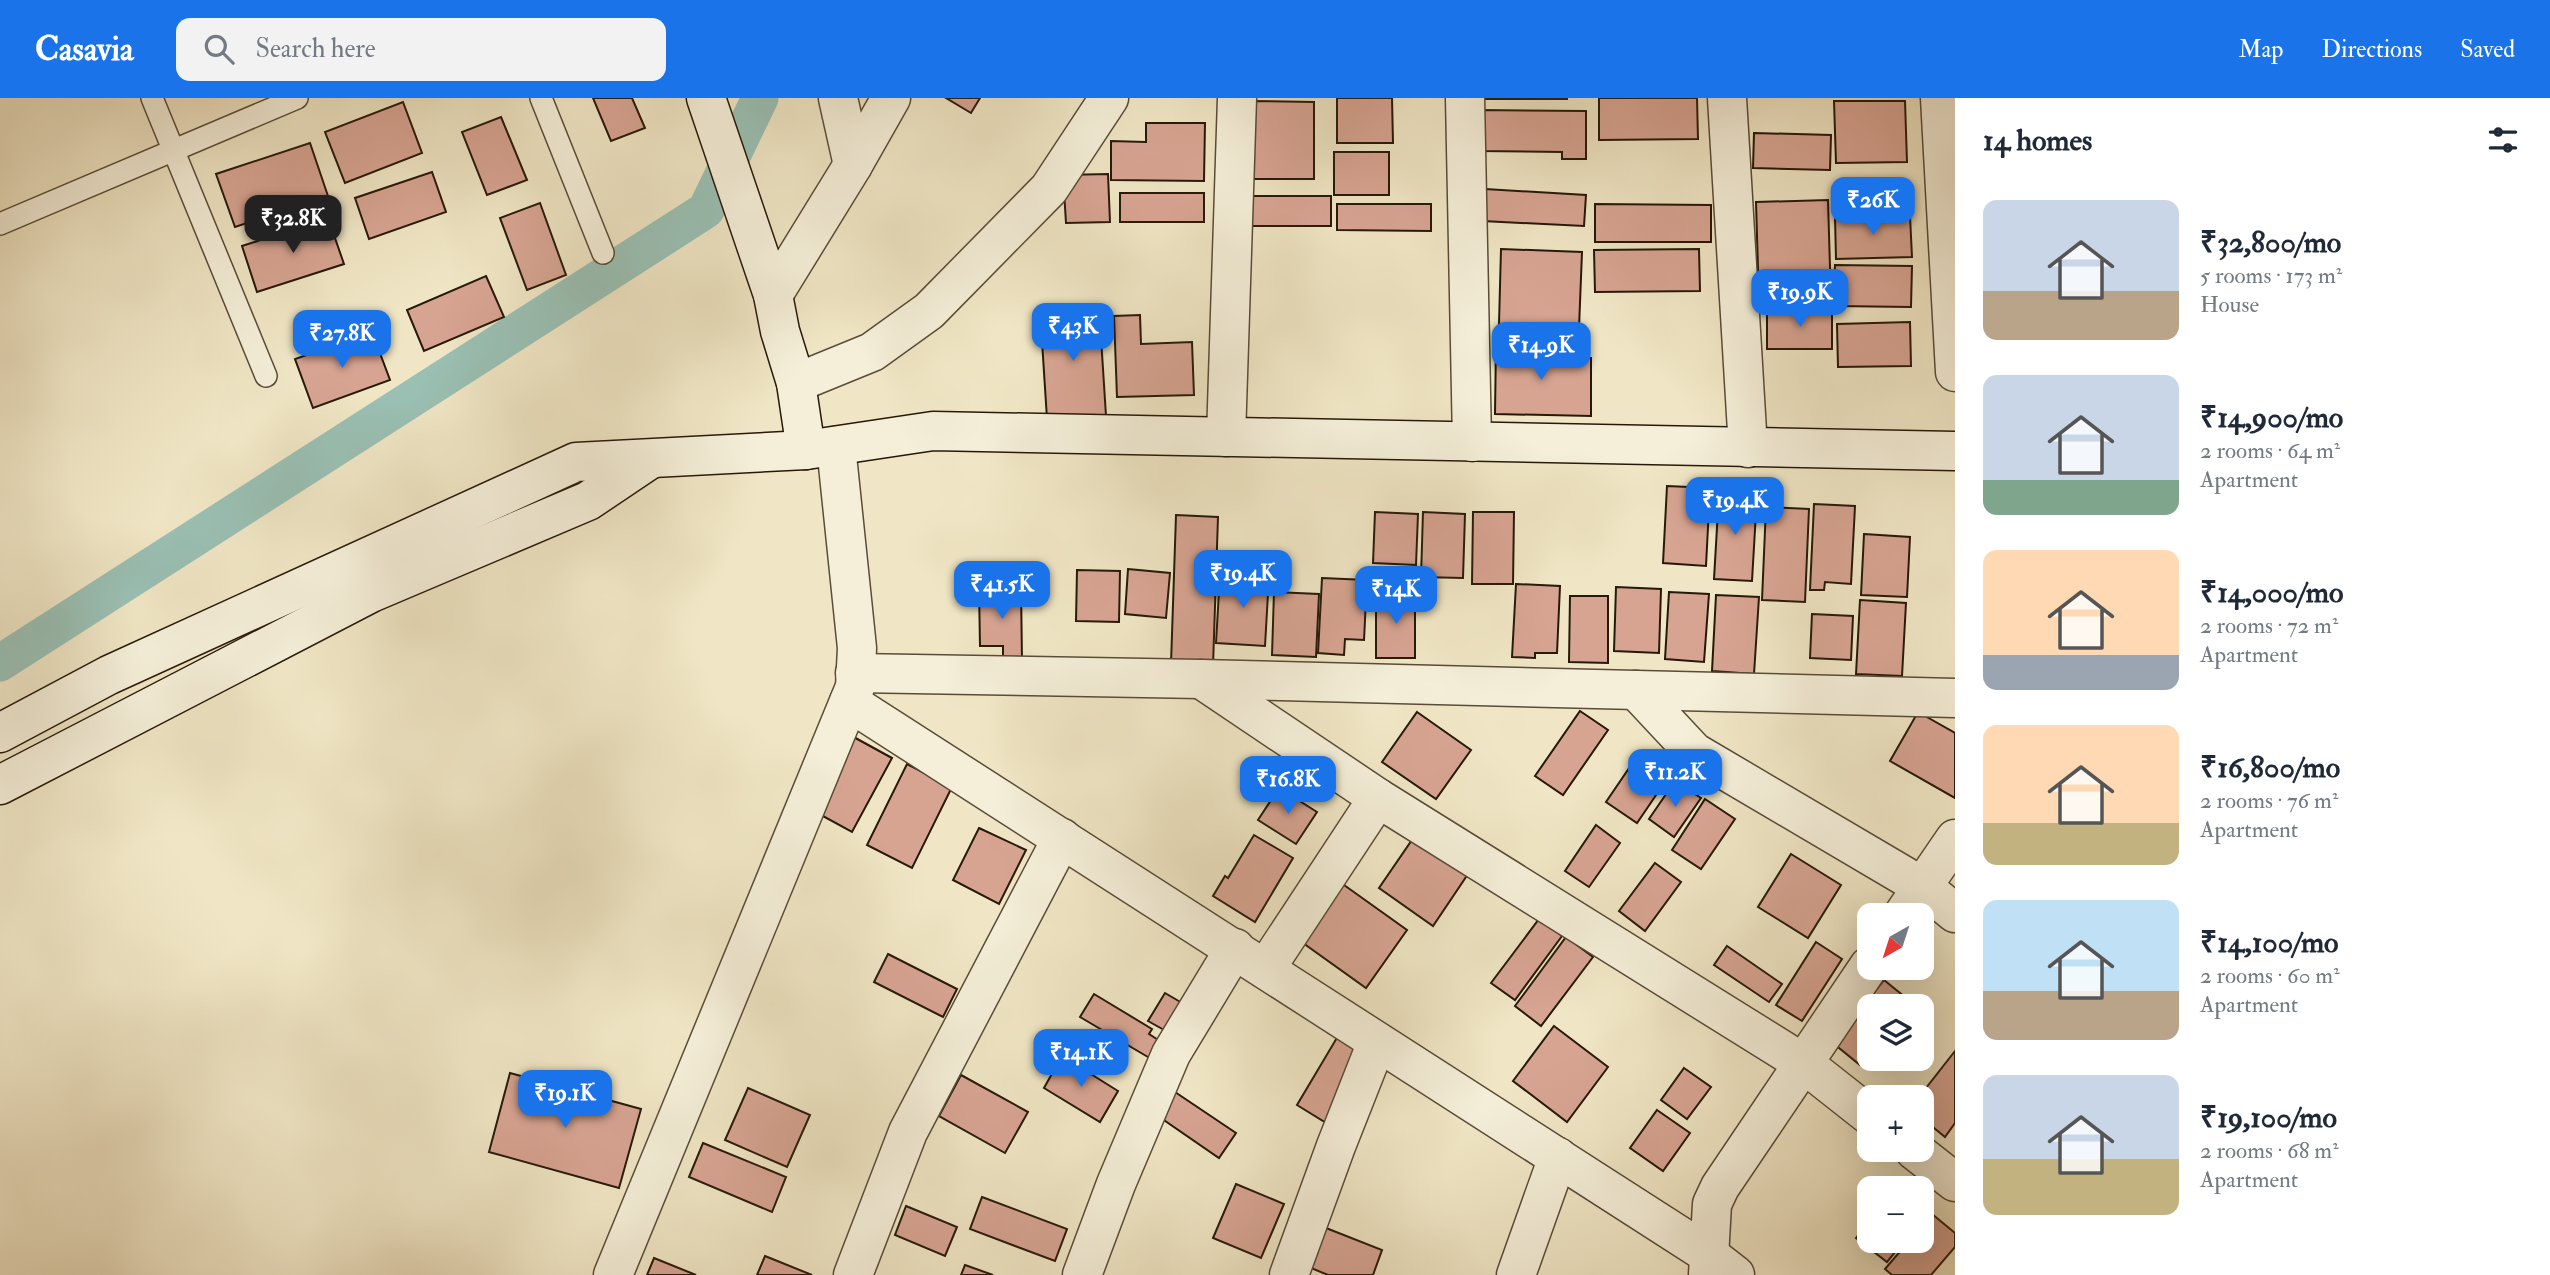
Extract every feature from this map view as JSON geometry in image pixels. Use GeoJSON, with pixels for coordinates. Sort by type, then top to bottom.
{"type":"FeatureCollection","features":[{"type":"Feature","properties":{"kind":"street"},"geometry":{"type":"LineString","coordinates":[[613,1275],[852,688],[857,648],[821,448],[796,383],[780,331],[773,295],[706,98]]}},
{"type":"Feature","properties":{"kind":"street"},"geometry":{"type":"LineString","coordinates":[[838,98],[853,165]]}},
{"type":"Feature","properties":{"kind":"street"},"geometry":{"type":"LineString","coordinates":[[773,295],[891,98]]}},
{"type":"Feature","properties":{"kind":"street"},"geometry":{"type":"LineString","coordinates":[[796,383],[872,352],[929,311],[1048,189],[1110,98]]}},
{"type":"Feature","properties":{"kind":"street"},"geometry":{"type":"LineString","coordinates":[[1226,437],[1237,98]]}},
{"type":"Feature","properties":{"kind":"street"},"geometry":{"type":"LineString","coordinates":[[1465,98],[1472,442]]}},
{"type":"Feature","properties":{"kind":"street"},"geometry":{"type":"LineString","coordinates":[[1727,98],[1748,448]]}},
{"type":"Feature","properties":{"kind":"street"},"geometry":{"type":"LineString","coordinates":[[1940,98],[1955,372]]}},
{"type":"Feature","properties":{"kind":"street"},"geometry":{"type":"LineString","coordinates":[[0,733],[109,675],[576,461],[649,460],[821,448],[933,431],[1955,452]]}},
{"type":"Feature","properties":{"kind":"street"},"geometry":{"type":"LineString","coordinates":[[0,785],[371,593],[588,501],[649,460]]}},
{"type":"Feature","properties":{"kind":"street"},"geometry":{"type":"LineString","coordinates":[[852,688],[1201,679],[1955,698]]}},
{"type":"Feature","properties":{"kind":"street"},"geometry":{"type":"LineString","coordinates":[[1201,679],[1378,798],[1803,1063],[1857,1106]]}},
{"type":"Feature","properties":{"kind":"street"},"geometry":{"type":"LineString","coordinates":[[852,688],[1062,838],[1558,1157],[1717,1268]]}},
{"type":"Feature","properties":{"kind":"street"},"geometry":{"type":"LineString","coordinates":[[1636,690],[1693,752],[1913,901],[1955,914]]}},
{"type":"Feature","properties":{"kind":"street"},"geometry":{"type":"LineString","coordinates":[[1082,1275],[1116,1184],[1171,1054],[1378,798]]}},
{"type":"Feature","properties":{"kind":"street"},"geometry":{"type":"LineString","coordinates":[[853,1275],[908,1132],[1062,838]]}},
{"type":"Feature","properties":{"kind":"street"},"geometry":{"type":"LineString","coordinates":[[1913,901],[1955,839]]}},
{"type":"Feature","properties":{"kind":"street"},"geometry":{"type":"LineString","coordinates":[[1717,1268],[1712,1204],[1720,1187],[1859,980]]}},
{"type":"Feature","properties":{"kind":"street"},"geometry":{"type":"LineString","coordinates":[[1289,1275],[1377,1042]]}},
{"type":"Feature","properties":{"kind":"street"},"geometry":{"type":"LineString","coordinates":[[1516,1275],[1558,1157]]}},
{"type":"Feature","properties":{"kind":"street"},"geometry":{"type":"LineString","coordinates":[[1929,1162],[1955,1182]]}},
{"type":"Feature","properties":{"kind":"lane"},"geometry":{"type":"LineString","coordinates":[[152,98],[266,376]]}},
{"type":"Feature","properties":{"kind":"lane"},"geometry":{"type":"LineString","coordinates":[[0,224],[297,98]]}},
{"type":"Feature","properties":{"kind":"lane"},"geometry":{"type":"LineString","coordinates":[[541,98],[603,253]]}},
{"type":"Feature","properties":{"kind":"building"},"geometry":{"type":"Polygon","coordinates":[[[593,98],[632,98],[645,128],[611,141],[593,98]]]}},
{"type":"Feature","properties":{"kind":"building"},"geometry":{"type":"Polygon","coordinates":[[[946,98],[980,98],[971,113],[946,98]]]}},
{"type":"Feature","properties":{"kind":"building"},"geometry":{"type":"Polygon","coordinates":[[[1337,98],[1392,98],[1393,143],[1337,143],[1337,98]]]}},
{"type":"Feature","properties":{"kind":"building"},"geometry":{"type":"Polygon","coordinates":[[[1567,98],[1567,99],[1475,99],[1567,98]]]}},
{"type":"Feature","properties":{"kind":"building"},"geometry":{"type":"Polygon","coordinates":[[[1599,98],[1697,98],[1698,139],[1599,140],[1599,98]]]}},
{"type":"Feature","properties":{"kind":"building"},"geometry":{"type":"Polygon","coordinates":[[[1249,101],[1314,102],[1314,179],[1248,179],[1249,101]]]}},
{"type":"Feature","properties":{"kind":"building"},"geometry":{"type":"Polygon","coordinates":[[[1834,101],[1905,101],[1907,162],[1836,163],[1834,101]]]}},
{"type":"Feature","properties":{"kind":"building"},"geometry":{"type":"Polygon","coordinates":[[[403,102],[422,153],[345,183],[325,132],[403,102]]]}},
{"type":"Feature","properties":{"kind":"building"},"geometry":{"type":"Polygon","coordinates":[[[1478,110],[1586,111],[1586,159],[1562,159],[1562,152],[1478,151],[1478,110]]]}},
{"type":"Feature","properties":{"kind":"building"},"geometry":{"type":"Polygon","coordinates":[[[501,117],[527,180],[487,195],[462,132],[501,117]]]}},
{"type":"Feature","properties":{"kind":"building"},"geometry":{"type":"Polygon","coordinates":[[[1146,123],[1205,123],[1204,181],[1111,180],[1111,141],[1146,142],[1146,123]]]}},
{"type":"Feature","properties":{"kind":"building"},"geometry":{"type":"Polygon","coordinates":[[[1754,133],[1831,135],[1830,170],[1753,168],[1754,133]]]}},
{"type":"Feature","properties":{"kind":"building"},"geometry":{"type":"Polygon","coordinates":[[[310,143],[328,196],[235,227],[216,174],[310,143]]]}},
{"type":"Feature","properties":{"kind":"building"},"geometry":{"type":"Polygon","coordinates":[[[1334,152],[1389,152],[1389,195],[1334,195],[1334,152]]]}},
{"type":"Feature","properties":{"kind":"building"},"geometry":{"type":"Polygon","coordinates":[[[432,172],[446,212],[369,239],[355,198],[432,172]]]}},
{"type":"Feature","properties":{"kind":"building"},"geometry":{"type":"Polygon","coordinates":[[[1108,174],[1110,222],[1066,223],[1063,175],[1108,174]]]}},
{"type":"Feature","properties":{"kind":"building"},"geometry":{"type":"Polygon","coordinates":[[[1485,189],[1586,195],[1584,226],[1483,221],[1485,189]]]}},
{"type":"Feature","properties":{"kind":"building"},"geometry":{"type":"Polygon","coordinates":[[[1120,193],[1204,193],[1204,222],[1120,222],[1120,193]]]}},
{"type":"Feature","properties":{"kind":"building"},"geometry":{"type":"Polygon","coordinates":[[[1249,196],[1331,196],[1331,226],[1249,226],[1249,196]]]}},
{"type":"Feature","properties":{"kind":"building"},"geometry":{"type":"Polygon","coordinates":[[[1828,200],[1831,301],[1759,302],[1756,202],[1828,200]]]}},
{"type":"Feature","properties":{"kind":"building"},"geometry":{"type":"Polygon","coordinates":[[[540,203],[566,275],[527,290],[500,218],[540,203]]]}},
{"type":"Feature","properties":{"kind":"building"},"geometry":{"type":"Polygon","coordinates":[[[1337,204],[1431,204],[1431,231],[1337,230],[1337,204]]]}},
{"type":"Feature","properties":{"kind":"building"},"geometry":{"type":"Polygon","coordinates":[[[1595,204],[1711,205],[1711,242],[1595,242],[1595,204]]]}},
{"type":"Feature","properties":{"kind":"building"},"geometry":{"type":"Polygon","coordinates":[[[1910,216],[1912,257],[1836,259],[1835,217],[1910,216]]]}},
{"type":"Feature","properties":{"kind":"building"},"geometry":{"type":"Polygon","coordinates":[[[328,218],[344,264],[257,292],[242,246],[328,218]]]}},
{"type":"Feature","properties":{"kind":"building"},"geometry":{"type":"Polygon","coordinates":[[[1501,249],[1582,252],[1579,328],[1499,324],[1501,249]]]}},
{"type":"Feature","properties":{"kind":"building"},"geometry":{"type":"Polygon","coordinates":[[[1699,249],[1700,291],[1595,292],[1594,250],[1699,249]]]}},
{"type":"Feature","properties":{"kind":"building"},"geometry":{"type":"Polygon","coordinates":[[[1835,265],[1912,266],[1911,307],[1834,306],[1835,265]]]}},
{"type":"Feature","properties":{"kind":"building"},"geometry":{"type":"Polygon","coordinates":[[[486,276],[504,317],[424,351],[407,310],[486,276]]]}},
{"type":"Feature","properties":{"kind":"building"},"geometry":{"type":"Polygon","coordinates":[[[1099,306],[1106,416],[1047,419],[1040,310],[1099,306]]]}},
{"type":"Feature","properties":{"kind":"building"},"geometry":{"type":"Polygon","coordinates":[[[1832,308],[1832,349],[1767,349],[1767,309],[1832,308]]]}},
{"type":"Feature","properties":{"kind":"building"},"geometry":{"type":"Polygon","coordinates":[[[1140,315],[1141,344],[1192,342],[1194,395],[1117,397],[1114,316],[1140,315]]]}},
{"type":"Feature","properties":{"kind":"building"},"geometry":{"type":"Polygon","coordinates":[[[1910,322],[1911,366],[1838,367],[1837,324],[1910,322]]]}},
{"type":"Feature","properties":{"kind":"building"},"geometry":{"type":"Polygon","coordinates":[[[372,332],[390,380],[313,408],[295,359],[372,332]]]}},
{"type":"Feature","properties":{"kind":"building"},"geometry":{"type":"Polygon","coordinates":[[[1496,343],[1551,345],[1551,357],[1591,358],[1591,416],[1495,414],[1496,343]]]}},
{"type":"Feature","properties":{"kind":"building"},"geometry":{"type":"Polygon","coordinates":[[[1667,486],[1710,488],[1706,566],[1663,563],[1667,486]]]}},
{"type":"Feature","properties":{"kind":"building"},"geometry":{"type":"Polygon","coordinates":[[[1719,493],[1757,495],[1752,581],[1714,579],[1719,493]]]}},
{"type":"Feature","properties":{"kind":"building"},"geometry":{"type":"Polygon","coordinates":[[[1814,504],[1855,506],[1851,584],[1825,582],[1824,590],[1810,590],[1814,504]]]}},
{"type":"Feature","properties":{"kind":"building"},"geometry":{"type":"Polygon","coordinates":[[[1766,507],[1809,509],[1805,602],[1762,600],[1766,507]]]}},
{"type":"Feature","properties":{"kind":"building"},"geometry":{"type":"Polygon","coordinates":[[[1375,512],[1418,514],[1416,565],[1373,563],[1375,512]]]}},
{"type":"Feature","properties":{"kind":"building"},"geometry":{"type":"Polygon","coordinates":[[[1423,512],[1465,514],[1463,578],[1421,577],[1423,512]]]}},
{"type":"Feature","properties":{"kind":"building"},"geometry":{"type":"Polygon","coordinates":[[[1473,512],[1514,512],[1513,584],[1472,584],[1473,512]]]}},
{"type":"Feature","properties":{"kind":"building"},"geometry":{"type":"Polygon","coordinates":[[[1176,515],[1218,517],[1213,666],[1171,664],[1176,515]]]}},
{"type":"Feature","properties":{"kind":"building"},"geometry":{"type":"Polygon","coordinates":[[[1864,534],[1910,537],[1907,597],[1861,595],[1864,534]]]}},
{"type":"Feature","properties":{"kind":"building"},"geometry":{"type":"Polygon","coordinates":[[[1128,569],[1170,573],[1166,618],[1125,614],[1128,569]]]}},
{"type":"Feature","properties":{"kind":"building"},"geometry":{"type":"Polygon","coordinates":[[[1077,570],[1120,571],[1119,622],[1076,621],[1077,570]]]}},
{"type":"Feature","properties":{"kind":"building"},"geometry":{"type":"Polygon","coordinates":[[[1220,574],[1269,576],[1265,646],[1216,643],[1220,574]]]}},
{"type":"Feature","properties":{"kind":"building"},"geometry":{"type":"Polygon","coordinates":[[[1322,578],[1367,580],[1364,640],[1345,639],[1344,655],[1318,653],[1322,578]]]}},
{"type":"Feature","properties":{"kind":"building"},"geometry":{"type":"Polygon","coordinates":[[[1516,584],[1560,586],[1557,653],[1535,653],[1535,658],[1512,657],[1516,584]]]}},
{"type":"Feature","properties":{"kind":"building"},"geometry":{"type":"Polygon","coordinates":[[[1616,587],[1661,589],[1659,653],[1614,651],[1616,587]]]}},
{"type":"Feature","properties":{"kind":"building"},"geometry":{"type":"Polygon","coordinates":[[[979,588],[1021,588],[1022,660],[1003,660],[1003,646],[980,646],[979,588]]]}},
{"type":"Feature","properties":{"kind":"building"},"geometry":{"type":"Polygon","coordinates":[[[1274,592],[1319,594],[1316,657],[1272,655],[1274,592]]]}},
{"type":"Feature","properties":{"kind":"building"},"geometry":{"type":"Polygon","coordinates":[[[1669,592],[1709,594],[1704,662],[1665,659],[1669,592]]]}},
{"type":"Feature","properties":{"kind":"building"},"geometry":{"type":"Polygon","coordinates":[[[1376,593],[1415,593],[1415,658],[1376,658],[1376,593]]]}},
{"type":"Feature","properties":{"kind":"building"},"geometry":{"type":"Polygon","coordinates":[[[1716,595],[1759,597],[1754,674],[1712,671],[1716,595]]]}},
{"type":"Feature","properties":{"kind":"building"},"geometry":{"type":"Polygon","coordinates":[[[1570,596],[1608,596],[1608,663],[1569,662],[1570,596]]]}},
{"type":"Feature","properties":{"kind":"building"},"geometry":{"type":"Polygon","coordinates":[[[1860,600],[1906,603],[1902,676],[1856,674],[1860,600]]]}},
{"type":"Feature","properties":{"kind":"building"},"geometry":{"type":"Polygon","coordinates":[[[1812,614],[1853,616],[1851,660],[1810,658],[1812,614]]]}},
{"type":"Feature","properties":{"kind":"building"},"geometry":{"type":"Polygon","coordinates":[[[1580,711],[1608,730],[1563,795],[1535,776],[1580,711]]]}},
{"type":"Feature","properties":{"kind":"building"},"geometry":{"type":"Polygon","coordinates":[[[1417,712],[1471,750],[1436,799],[1382,762],[1417,712]]]}},
{"type":"Feature","properties":{"kind":"building"},"geometry":{"type":"Polygon","coordinates":[[[1918,712],[1955,733],[1955,798],[1890,761],[1918,712]]]}},
{"type":"Feature","properties":{"kind":"building"},"geometry":{"type":"Polygon","coordinates":[[[850,735],[892,758],[852,832],[810,809],[850,735]]]}},
{"type":"Feature","properties":{"kind":"building"},"geometry":{"type":"Polygon","coordinates":[[[1638,755],[1669,776],[1637,823],[1606,802],[1638,755]]]}},
{"type":"Feature","properties":{"kind":"building"},"geometry":{"type":"Polygon","coordinates":[[[907,764],[952,787],[912,868],[867,845],[907,764]]]}},
{"type":"Feature","properties":{"kind":"building"},"geometry":{"type":"Polygon","coordinates":[[[1675,781],[1701,798],[1674,837],[1649,819],[1675,781]]]}},
{"type":"Feature","properties":{"kind":"building"},"geometry":{"type":"Polygon","coordinates":[[[1279,788],[1317,812],[1296,844],[1258,820],[1279,788]]]}},
{"type":"Feature","properties":{"kind":"building"},"geometry":{"type":"Polygon","coordinates":[[[1705,799],[1735,819],[1701,869],[1672,850],[1705,799]]]}},
{"type":"Feature","properties":{"kind":"building"},"geometry":{"type":"Polygon","coordinates":[[[1596,825],[1620,843],[1589,887],[1565,871],[1596,825]]]}},
{"type":"Feature","properties":{"kind":"building"},"geometry":{"type":"Polygon","coordinates":[[[979,828],[1026,850],[999,904],[953,880],[979,828]]]}},
{"type":"Feature","properties":{"kind":"building"},"geometry":{"type":"Polygon","coordinates":[[[1254,835],[1293,858],[1255,922],[1213,896],[1225,876],[1228,878],[1254,835]]]}},
{"type":"Feature","properties":{"kind":"building"},"geometry":{"type":"Polygon","coordinates":[[[1414,837],[1468,874],[1433,926],[1379,888],[1414,837]]]}},
{"type":"Feature","properties":{"kind":"building"},"geometry":{"type":"Polygon","coordinates":[[[1791,854],[1841,885],[1808,938],[1758,907],[1791,854]]]}},
{"type":"Feature","properties":{"kind":"building"},"geometry":{"type":"Polygon","coordinates":[[[1655,863],[1681,882],[1645,931],[1619,911],[1655,863]]]}},
{"type":"Feature","properties":{"kind":"building"},"geometry":{"type":"Polygon","coordinates":[[[1337,880],[1407,930],[1366,988],[1296,938],[1337,880]]]}},
{"type":"Feature","properties":{"kind":"building"},"geometry":{"type":"Polygon","coordinates":[[[1539,919],[1562,936],[1515,1000],[1491,983],[1539,919]]]}},
{"type":"Feature","properties":{"kind":"building"},"geometry":{"type":"Polygon","coordinates":[[[1566,937],[1593,957],[1541,1026],[1515,1006],[1566,937]]]}},
{"type":"Feature","properties":{"kind":"building"},"geometry":{"type":"Polygon","coordinates":[[[1816,942],[1842,959],[1802,1021],[1776,1005],[1816,942]]]}},
{"type":"Feature","properties":{"kind":"building"},"geometry":{"type":"Polygon","coordinates":[[[1727,946],[1782,984],[1769,1002],[1714,965],[1727,946]]]}},
{"type":"Feature","properties":{"kind":"building"},"geometry":{"type":"Polygon","coordinates":[[[888,954],[957,989],[943,1017],[874,982],[888,954]]]}},
{"type":"Feature","properties":{"kind":"building"},"geometry":{"type":"Polygon","coordinates":[[[1884,980],[1901,994],[1873,994],[1884,980]]]}},
{"type":"Feature","properties":{"kind":"building"},"geometry":{"type":"Polygon","coordinates":[[[1165,993],[1189,1007],[1173,1035],[1148,1021],[1165,993]]]}},
{"type":"Feature","properties":{"kind":"building"},"geometry":{"type":"Polygon","coordinates":[[[1094,994],[1152,1029],[1149,1034],[1163,1043],[1153,1060],[1080,1017],[1094,994]]]}},
{"type":"Feature","properties":{"kind":"building"},"geometry":{"type":"Polygon","coordinates":[[[1857,1013],[1857,1063],[1833,1043],[1857,1013]]]}},
{"type":"Feature","properties":{"kind":"building"},"geometry":{"type":"Polygon","coordinates":[[[1554,1026],[1608,1067],[1567,1122],[1513,1081],[1554,1026]]]}},
{"type":"Feature","properties":{"kind":"building"},"geometry":{"type":"Polygon","coordinates":[[[1338,1036],[1370,1055],[1328,1124],[1297,1105],[1338,1036]]]}},
{"type":"Feature","properties":{"kind":"building"},"geometry":{"type":"Polygon","coordinates":[[[1955,1051],[1955,1123],[1945,1137],[1934,1128],[1934,1085],[1928,1085],[1955,1051]]]}},
{"type":"Feature","properties":{"kind":"building"},"geometry":{"type":"Polygon","coordinates":[[[1062,1056],[1118,1091],[1100,1122],[1044,1088],[1062,1056]]]}},
{"type":"Feature","properties":{"kind":"building"},"geometry":{"type":"Polygon","coordinates":[[[1684,1068],[1711,1087],[1687,1119],[1661,1100],[1684,1068]]]}},
{"type":"Feature","properties":{"kind":"building"},"geometry":{"type":"Polygon","coordinates":[[[510,1073],[641,1109],[619,1188],[489,1152],[510,1073]]]}},
{"type":"Feature","properties":{"kind":"building"},"geometry":{"type":"Polygon","coordinates":[[[961,1075],[1028,1112],[1005,1153],[939,1116],[961,1075]]]}},
{"type":"Feature","properties":{"kind":"building"},"geometry":{"type":"Polygon","coordinates":[[[748,1088],[810,1115],[787,1167],[725,1140],[748,1088]]]}},
{"type":"Feature","properties":{"kind":"building"},"geometry":{"type":"Polygon","coordinates":[[[1175,1092],[1236,1133],[1219,1158],[1158,1116],[1175,1092]]]}},
{"type":"Feature","properties":{"kind":"building"},"geometry":{"type":"Polygon","coordinates":[[[1657,1110],[1690,1133],[1663,1171],[1630,1148],[1657,1110]]]}},
{"type":"Feature","properties":{"kind":"building"},"geometry":{"type":"Polygon","coordinates":[[[703,1143],[786,1177],[772,1212],[689,1177],[703,1143]]]}},
{"type":"Feature","properties":{"kind":"building"},"geometry":{"type":"Polygon","coordinates":[[[1236,1184],[1284,1204],[1261,1258],[1213,1238],[1236,1184]]]}},
{"type":"Feature","properties":{"kind":"building"},"geometry":{"type":"Polygon","coordinates":[[[982,1197],[1067,1229],[1055,1261],[970,1229],[982,1197]]]}},
{"type":"Feature","properties":{"kind":"building"},"geometry":{"type":"Polygon","coordinates":[[[906,1206],[957,1227],[945,1256],[895,1235],[906,1206]]]}},
{"type":"Feature","properties":{"kind":"building"},"geometry":{"type":"Polygon","coordinates":[[[1934,1216],[1955,1233],[1955,1247],[1931,1275],[1892,1275],[1885,1269],[1899,1253],[1934,1253],[1934,1216]]]}},
{"type":"Feature","properties":{"kind":"building"},"geometry":{"type":"Polygon","coordinates":[[[1326,1228],[1382,1250],[1373,1275],[1328,1275],[1311,1268],[1326,1228]]]}},
{"type":"Feature","properties":{"kind":"building"},"geometry":{"type":"Polygon","coordinates":[[[1875,1253],[1894,1253],[1887,1262],[1875,1253]]]}},
{"type":"Feature","properties":{"kind":"building"},"geometry":{"type":"Polygon","coordinates":[[[765,1256],[812,1275],[757,1275],[765,1256]]]}},
{"type":"Feature","properties":{"kind":"building"},"geometry":{"type":"Polygon","coordinates":[[[654,1258],[696,1275],[647,1275],[654,1258]]]}},
{"type":"Feature","properties":{"kind":"building"},"geometry":{"type":"Polygon","coordinates":[[[965,1265],[993,1275],[961,1275],[965,1265]]]}},
{"type":"Feature","properties":{"kind":"waterway"},"geometry":{"type":"LineString","coordinates":[[0,663],[706,210],[760,98]]}}]}
